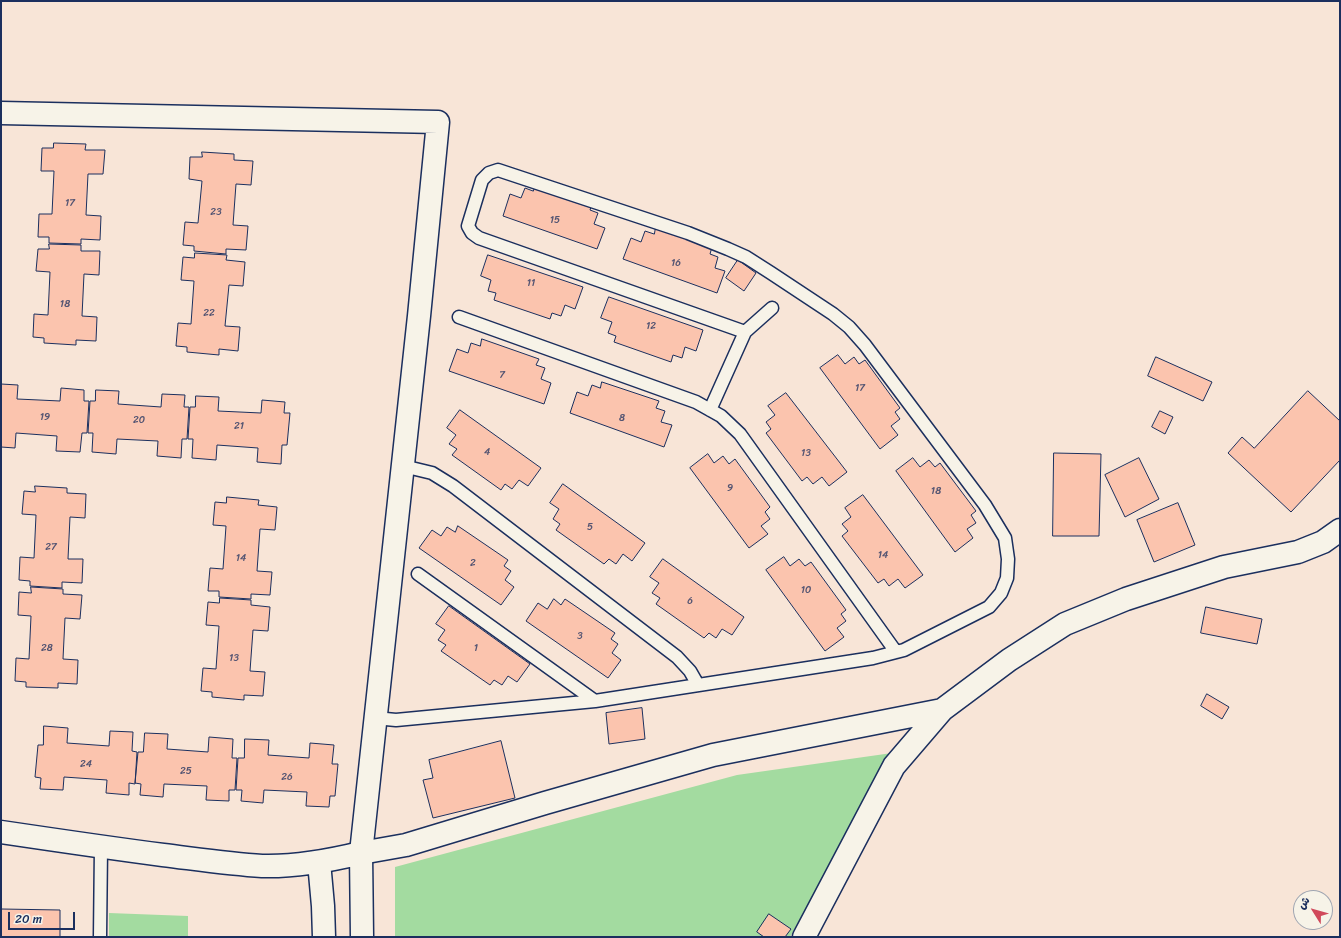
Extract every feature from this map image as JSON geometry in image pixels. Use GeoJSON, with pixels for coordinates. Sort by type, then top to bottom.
{"type":"FeatureCollection","features":[{"type":"Feature","properties":{"kind":"street"},"geometry":{"type":"LineString","coordinates":[[1,113],[438,122],[419,316],[361,853],[362,937]]}},
{"type":"Feature","properties":{"kind":"street"},"geometry":{"type":"LineString","coordinates":[[804,937],[894,766],[942,710],[1009,660],[1065,624],[1126,599],[1224,567],[1298,552],[1324,542],[1340,530]]}},
{"type":"Feature","properties":{"kind":"street"},"geometry":{"type":"LineString","coordinates":[[1,832],[101,847],[241,864],[291,865],[319,862],[406,845],[544,803],[713,755],[942,710]]}},
{"type":"Feature","properties":{"kind":"street"},"geometry":{"type":"LineString","coordinates":[[319,862],[324,937]]}},
{"type":"Feature","properties":{"kind":"lane"},"geometry":{"type":"LineString","coordinates":[[375,718],[396,720],[595,701],[873,658],[904,650],[989,607],[1001,593],[1007,578],[1008,559],[1005,538],[985,505],[865,345],[849,327],[834,314],[771,272],[728,248],[688,233],[498,170],[489,173],[482,180],[468,226],[472,233],[479,238],[745,332]]}},
{"type":"Feature","properties":{"kind":"lane"},"geometry":{"type":"LineString","coordinates":[[710,410],[745,332],[772,308]]}},
{"type":"Feature","properties":{"kind":"lane"},"geometry":{"type":"LineString","coordinates":[[459,317],[696,402],[721,416],[740,434],[896,652]]}},
{"type":"Feature","properties":{"kind":"lane"},"geometry":{"type":"LineString","coordinates":[[403,466],[432,473],[453,486],[677,657],[690,671],[698,685]]}},
{"type":"Feature","properties":{"kind":"lane"},"geometry":{"type":"LineString","coordinates":[[418,574],[595,701]]}},
{"type":"Feature","properties":{"kind":"lane"},"geometry":{"type":"LineString","coordinates":[[100,937],[101,847]]}},
{"type":"Feature","properties":{"kind":"green space"},"geometry":{"type":"Polygon","coordinates":[[[892,753],[790,937],[395,937],[395,867],[737,775],[892,753]]]}},
{"type":"Feature","properties":{"kind":"green space"},"geometry":{"type":"Polygon","coordinates":[[[109,913],[188,916],[188,937],[109,937],[109,913]]]}},
{"type":"Feature","properties":{"kind":"building"},"geometry":{"type":"Polygon","coordinates":[[[54,143],[86,144],[85,150],[105,150],[103,174],[88,174],[86,215],[101,216],[100,240],[81,239],[81,244],[49,243],[49,237],[38,237],[39,214],[52,214],[54,171],[41,171],[42,148],[53,148],[54,143]]]}},
{"type":"Feature","properties":{"kind":"building"},"geometry":{"type":"Polygon","coordinates":[[[202,152],[234,154],[234,160],[253,161],[251,185],[236,184],[233,225],[248,226],[246,250],[226,249],[226,254],[194,251],[194,246],[183,245],[185,222],[198,223],[202,181],[189,179],[190,157],[202,157],[202,152]]]}},
{"type":"Feature","properties":{"kind":"building"},"geometry":{"type":"Polygon","coordinates":[[[536,184],[592,204],[590,210],[598,213],[594,224],[605,228],[597,249],[503,216],[510,194],[521,198],[525,188],[533,191],[536,184]]]}},
{"type":"Feature","properties":{"kind":"building"},"geometry":{"type":"Polygon","coordinates":[[[656,227],[712,247],[710,254],[718,257],[715,268],[725,271],[717,293],[623,259],[631,238],[641,242],[645,231],[654,234],[656,227]]]}},
{"type":"Feature","properties":{"kind":"building"},"geometry":{"type":"Polygon","coordinates":[[[49,244],[81,245],[81,251],[100,251],[99,275],[84,274],[82,316],[97,317],[96,341],[76,340],[76,345],[44,343],[44,338],[33,337],[34,314],[48,315],[50,272],[36,271],[38,249],[49,249],[49,244]]]}},
{"type":"Feature","properties":{"kind":"building"},"geometry":{"type":"Polygon","coordinates":[[[195,253],[227,255],[226,260],[245,262],[243,286],[229,285],[225,326],[240,327],[238,351],[219,349],[219,355],[187,352],[187,347],[176,346],[178,323],[191,324],[194,281],[181,280],[183,257],[194,258],[195,253]]]}},
{"type":"Feature","properties":{"kind":"building"},"geometry":{"type":"Polygon","coordinates":[[[488,255],[583,287],[575,309],[565,305],[561,316],[552,313],[550,319],[494,300],[496,293],[488,291],[491,280],[481,276],[488,255]]]}},
{"type":"Feature","properties":{"kind":"building"},"geometry":{"type":"Polygon","coordinates":[[[738,260],[756,273],[744,291],[726,278],[738,260]]]}},
{"type":"Feature","properties":{"kind":"building"},"geometry":{"type":"Polygon","coordinates":[[[609,297],[703,330],[696,351],[685,347],[682,358],[673,355],[671,362],[614,342],[616,336],[608,333],[612,322],[601,318],[609,297]]]}},
{"type":"Feature","properties":{"kind":"building"},"geometry":{"type":"Polygon","coordinates":[[[482,339],[539,359],[536,365],[545,368],[541,379],[551,383],[544,404],[449,371],[457,349],[468,353],[471,343],[480,346],[482,339]]]}},
{"type":"Feature","properties":{"kind":"building"},"geometry":{"type":"Polygon","coordinates":[[[838,355],[845,364],[854,357],[859,364],[865,360],[900,408],[895,412],[900,419],[891,426],[898,435],[880,449],[820,368],[838,355]]]}},
{"type":"Feature","properties":{"kind":"building"},"geometry":{"type":"Polygon","coordinates":[[[1156,357],[1212,382],[1203,401],[1148,376],[1156,357]]]}},
{"type":"Feature","properties":{"kind":"building"},"geometry":{"type":"Polygon","coordinates":[[[602,382],[659,401],[656,408],[665,411],[661,422],[672,425],[664,447],[570,413],[577,392],[588,396],[592,385],[600,388],[602,382]]]}},
{"type":"Feature","properties":{"kind":"building"},"geometry":{"type":"Polygon","coordinates":[[[1,384],[18,385],[17,399],[60,401],[61,388],[84,390],[84,401],[89,401],[87,433],[82,433],[80,452],[56,451],[57,436],[16,433],[15,448],[1,447],[1,384]]]}},
{"type":"Feature","properties":{"kind":"building"},"geometry":{"type":"Polygon","coordinates":[[[96,390],[119,391],[118,404],[161,407],[162,394],[185,395],[184,407],[189,407],[187,439],[182,439],[181,458],[157,456],[158,441],[117,439],[116,454],[92,452],[93,433],[88,433],[90,401],[95,401],[96,390]]]}},
{"type":"Feature","properties":{"kind":"building"},"geometry":{"type":"Polygon","coordinates":[[[1308,391],[1340,421],[1340,460],[1291,512],[1228,453],[1242,437],[1254,448],[1308,391]]]}},
{"type":"Feature","properties":{"kind":"building"},"geometry":{"type":"Polygon","coordinates":[[[786,393],[847,472],[829,486],[822,477],[813,484],[807,477],[802,481],[766,433],[771,429],[766,422],[775,415],[768,406],[786,393]]]}},
{"type":"Feature","properties":{"kind":"building"},"geometry":{"type":"Polygon","coordinates":[[[196,396],[219,397],[218,411],[261,413],[262,400],[285,402],[284,413],[290,413],[287,445],[282,445],[281,464],[257,462],[258,448],[217,445],[216,460],[192,458],[193,439],[188,439],[190,407],[195,407],[196,396]]]}},
{"type":"Feature","properties":{"kind":"building"},"geometry":{"type":"Polygon","coordinates":[[[460,410],[541,468],[528,486],[519,480],[512,489],[505,484],[501,490],[452,455],[457,449],[449,444],[456,435],[447,428],[460,410]]]}},
{"type":"Feature","properties":{"kind":"building"},"geometry":{"type":"Polygon","coordinates":[[[1160,411],[1173,417],[1165,434],[1152,427],[1160,411]]]}},
{"type":"Feature","properties":{"kind":"building"},"geometry":{"type":"Polygon","coordinates":[[[1054,453],[1101,454],[1099,536],[1053,536],[1054,453]]]}},
{"type":"Feature","properties":{"kind":"building"},"geometry":{"type":"Polygon","coordinates":[[[708,454],[714,463],[723,456],[729,464],[735,459],[770,507],[765,512],[770,519],[761,526],[768,534],[749,548],[690,468],[708,454]]]}},
{"type":"Feature","properties":{"kind":"building"},"geometry":{"type":"Polygon","coordinates":[[[913,458],[920,467],[929,460],[935,467],[940,463],[976,511],[971,515],[976,523],[967,529],[973,538],[955,552],[896,471],[913,458]]]}},
{"type":"Feature","properties":{"kind":"building"},"geometry":{"type":"Polygon","coordinates":[[[1139,458],[1159,499],[1125,517],[1105,475],[1139,458]]]}},
{"type":"Feature","properties":{"kind":"building"},"geometry":{"type":"Polygon","coordinates":[[[563,484],[645,543],[632,561],[623,554],[616,564],[609,559],[604,564],[556,530],[560,524],[553,519],[559,509],[550,503],[563,484]]]}},
{"type":"Feature","properties":{"kind":"building"},"geometry":{"type":"Polygon","coordinates":[[[35,486],[67,488],[67,493],[86,494],[85,518],[70,517],[68,559],[83,559],[82,583],[62,582],[62,588],[30,586],[30,581],[19,580],[20,557],[34,558],[36,515],[22,514],[24,491],[35,492],[35,486]]]}},
{"type":"Feature","properties":{"kind":"building"},"geometry":{"type":"Polygon","coordinates":[[[863,495],[923,575],[905,588],[898,579],[889,586],[884,579],[878,583],[842,536],[848,531],[842,524],[851,517],[845,508],[863,495]]]}},
{"type":"Feature","properties":{"kind":"building"},"geometry":{"type":"Polygon","coordinates":[[[227,497],[259,500],[258,505],[277,507],[275,530],[260,529],[257,571],[272,572],[270,595],[251,594],[251,599],[219,597],[219,591],[208,591],[210,568],[223,569],[226,526],[213,525],[215,502],[226,503],[227,497]]]}},
{"type":"Feature","properties":{"kind":"building"},"geometry":{"type":"Polygon","coordinates":[[[1178,503],[1195,545],[1154,562],[1137,520],[1178,503]]]}},
{"type":"Feature","properties":{"kind":"building"},"geometry":{"type":"Polygon","coordinates":[[[458,526],[508,560],[504,566],[511,571],[505,580],[514,587],[501,605],[419,548],[432,530],[441,536],[447,527],[455,532],[458,526]]]}},
{"type":"Feature","properties":{"kind":"building"},"geometry":{"type":"Polygon","coordinates":[[[784,557],[790,566],[799,559],[805,566],[811,562],[846,610],[841,614],[846,621],[837,628],[844,637],[825,651],[766,570],[784,557]]]}},
{"type":"Feature","properties":{"kind":"building"},"geometry":{"type":"Polygon","coordinates":[[[663,559],[744,617],[732,635],[722,629],[716,638],[709,633],[704,638],[656,604],[660,598],[652,593],[659,583],[650,577],[663,559]]]}},
{"type":"Feature","properties":{"kind":"building"},"geometry":{"type":"Polygon","coordinates":[[[31,587],[63,589],[63,594],[82,595],[80,619],[65,618],[63,659],[78,660],[77,684],[58,683],[58,688],[26,687],[26,682],[15,681],[16,658],[29,659],[31,616],[18,615],[19,592],[31,593],[31,587]]]}},
{"type":"Feature","properties":{"kind":"building"},"geometry":{"type":"Polygon","coordinates":[[[220,598],[251,600],[251,605],[270,607],[268,631],[253,630],[250,671],[265,672],[263,696],[244,695],[244,700],[212,697],[212,692],[201,691],[203,668],[216,669],[219,626],[206,625],[208,602],[219,603],[220,598]]]}},
{"type":"Feature","properties":{"kind":"building"},"geometry":{"type":"Polygon","coordinates":[[[554,599],[561,605],[565,599],[615,633],[611,639],[618,644],[612,653],[621,660],[608,678],[526,621],[538,603],[547,609],[554,599]]]}},
{"type":"Feature","properties":{"kind":"building"},"geometry":{"type":"Polygon","coordinates":[[[449,606],[530,664],[517,682],[508,676],[502,685],[494,680],[490,685],[441,651],[446,645],[438,640],[445,630],[436,624],[449,606]]]}},
{"type":"Feature","properties":{"kind":"building"},"geometry":{"type":"Polygon","coordinates":[[[1206,607],[1262,619],[1257,644],[1201,633],[1206,607]]]}},
{"type":"Feature","properties":{"kind":"building"},"geometry":{"type":"Polygon","coordinates":[[[1207,694],[1229,707],[1222,719],[1201,706],[1207,694]]]}},
{"type":"Feature","properties":{"kind":"building"},"geometry":{"type":"Polygon","coordinates":[[[642,708],[645,739],[609,744],[606,713],[642,708]]]}},
{"type":"Feature","properties":{"kind":"building"},"geometry":{"type":"Polygon","coordinates":[[[44,726],[68,728],[67,743],[109,746],[110,731],[133,732],[132,751],[137,752],[135,784],[129,783],[129,795],[106,793],[107,780],[64,777],[63,790],[40,789],[41,778],[35,777],[38,745],[43,745],[44,726]]]}},
{"type":"Feature","properties":{"kind":"building"},"geometry":{"type":"Polygon","coordinates":[[[145,733],[168,734],[167,749],[208,752],[209,737],[233,739],[232,758],[237,758],[235,790],[229,790],[229,801],[206,800],[207,786],[164,784],[163,797],[140,795],[141,784],[135,783],[138,752],[143,752],[145,733]]]}},
{"type":"Feature","properties":{"kind":"building"},"geometry":{"type":"Polygon","coordinates":[[[245,739],[269,740],[268,755],[309,758],[310,743],[334,745],[332,764],[338,764],[335,796],[330,796],[329,807],[306,806],[307,792],[264,790],[263,803],[241,801],[242,790],[236,790],[238,758],[244,758],[245,739]]]}},
{"type":"Feature","properties":{"kind":"building"},"geometry":{"type":"Polygon","coordinates":[[[501,741],[515,798],[433,818],[423,780],[433,778],[429,760],[501,741]]]}},
{"type":"Feature","properties":{"kind":"building"},"geometry":{"type":"Polygon","coordinates":[[[1,909],[60,910],[60,937],[1,937],[1,909]]]}},
{"type":"Feature","properties":{"kind":"building"},"geometry":{"type":"Polygon","coordinates":[[[769,914],[791,929],[785,937],[764,937],[757,932],[769,914]]]}}]}
